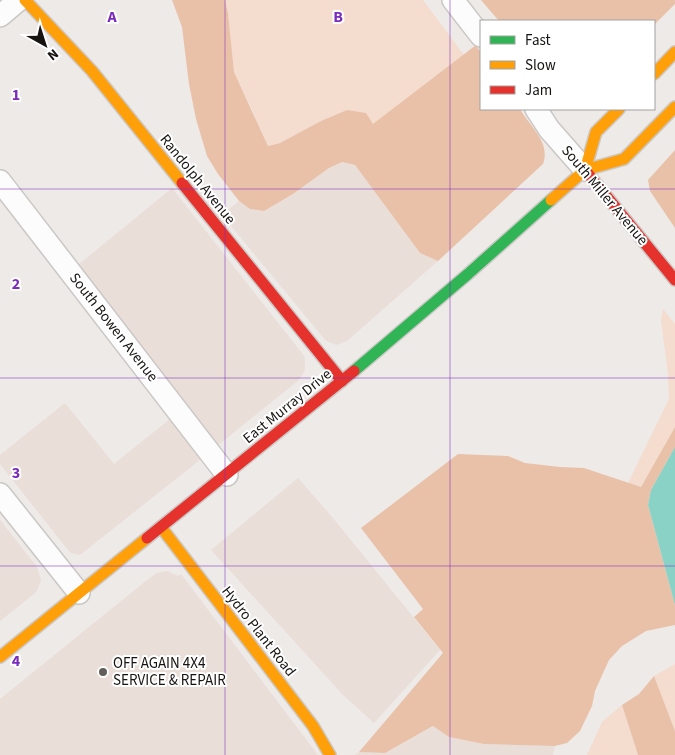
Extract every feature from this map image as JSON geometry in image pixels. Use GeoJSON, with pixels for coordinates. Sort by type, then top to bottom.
{"type":"FeatureCollection","features":[{"type":"Feature","properties":{"kind":"main road","name":"Randolph Avenue"},"geometry":{"type":"LineString","coordinates":[[25,0],[92,71],[342,381]]}},
{"type":"Feature","properties":{"kind":"main road"},"geometry":{"type":"LineString","coordinates":[[655,73],[675,52]]}},
{"type":"Feature","properties":{"kind":"main road","name":"East Murray Drive"},"geometry":{"type":"LineString","coordinates":[[0,657],[342,381],[476,267],[585,170],[624,159],[675,107]]}},
{"type":"Feature","properties":{"kind":"main road"},"geometry":{"type":"LineString","coordinates":[[585,170],[596,132],[618,110]]}},
{"type":"Feature","properties":{"kind":"main road","name":"South Miller Avenue"},"geometry":{"type":"LineString","coordinates":[[585,170],[675,280]]}},
{"type":"Feature","properties":{"kind":"main road","name":"Hydro Plant Road"},"geometry":{"type":"LineString","coordinates":[[161,528],[313,726],[330,755]]}},
{"type":"Feature","properties":{"kind":"street"},"geometry":{"type":"LineString","coordinates":[[0,16],[19,0]]}},
{"type":"Feature","properties":{"kind":"street"},"geometry":{"type":"LineString","coordinates":[[453,0],[480,35]]}},
{"type":"Feature","properties":{"kind":"street","name":"South Miller Avenue"},"geometry":{"type":"LineString","coordinates":[[537,110],[549,128],[585,170]]}},
{"type":"Feature","properties":{"kind":"street","name":"South Bowen Avenue"},"geometry":{"type":"LineString","coordinates":[[0,180],[227,474]]}},
{"type":"Feature","properties":{"kind":"street"},"geometry":{"type":"LineString","coordinates":[[0,494],[79,593]]}},
{"type":"Feature","properties":{"kind":"shaded area"},"geometry":{"type":"Polygon","coordinates":[[[172,0],[225,0],[234,72],[268,146],[280,143],[321,121],[347,110],[366,113],[373,124],[476,45],[480,51],[480,110],[521,110],[542,142],[545,156],[543,164],[438,261],[420,253],[355,165],[342,162],[329,168],[293,194],[264,211],[250,209],[239,201],[207,156],[196,119],[189,84],[182,27],[172,0]]]}},
{"type":"Feature","properties":{"kind":"shaded area"},"geometry":{"type":"Polygon","coordinates":[[[225,0],[423,0],[464,55],[373,125],[347,110],[321,121],[280,143],[268,146],[234,72],[225,0]]]}},
{"type":"Feature","properties":{"kind":"shaded area"},"geometry":{"type":"Polygon","coordinates":[[[481,0],[675,0],[675,4],[655,24],[655,20],[498,20],[481,0]]]}},
{"type":"Feature","properties":{"kind":"shaded area"},"geometry":{"type":"Polygon","coordinates":[[[675,150],[675,228],[650,191],[648,180],[675,150]]]}},
{"type":"Feature","properties":{"kind":"shaded area"},"geometry":{"type":"Polygon","coordinates":[[[342,162],[355,165],[420,253],[438,261],[347,341],[336,345],[326,341],[222,215],[239,201],[250,209],[264,211],[293,194],[329,168],[342,162]]]}},
{"type":"Feature","properties":{"kind":"shaded area"},"geometry":{"type":"Polygon","coordinates":[[[172,188],[305,357],[305,370],[299,380],[217,446],[78,265],[172,188]]]}},
{"type":"Feature","properties":{"kind":"shaded area"},"geometry":{"type":"Polygon","coordinates":[[[663,309],[675,324],[675,427],[641,487],[628,483],[669,399],[668,374],[661,320],[663,309]]]}},
{"type":"Feature","properties":{"kind":"shaded area"},"geometry":{"type":"Polygon","coordinates":[[[65,403],[114,464],[170,419],[201,459],[80,555],[71,553],[68,550],[0,464],[0,455],[65,403]]]}},
{"type":"Feature","properties":{"kind":"shaded area"},"geometry":{"type":"Polygon","coordinates":[[[675,427],[675,447],[651,490],[648,505],[675,605],[675,625],[646,631],[622,646],[609,660],[595,691],[592,706],[580,731],[567,743],[555,746],[484,744],[449,737],[433,726],[385,753],[359,752],[443,653],[414,617],[423,609],[361,528],[458,454],[508,456],[525,463],[584,468],[641,487],[675,427]]]}},
{"type":"Feature","properties":{"kind":"shaded area"},"geometry":{"type":"Polygon","coordinates":[[[675,447],[675,605],[648,505],[651,490],[675,447]]]}},
{"type":"Feature","properties":{"kind":"shaded area"},"geometry":{"type":"Polygon","coordinates":[[[298,478],[333,518],[440,650],[374,723],[343,695],[211,550],[298,478]]]}},
{"type":"Feature","properties":{"kind":"shaded area"},"geometry":{"type":"Polygon","coordinates":[[[0,520],[37,567],[41,580],[34,594],[0,621],[0,520]]]}},
{"type":"Feature","properties":{"kind":"shaded area"},"geometry":{"type":"Polygon","coordinates":[[[167,571],[178,576],[181,574],[318,755],[0,755],[0,699],[152,576],[167,571]]]}},
{"type":"Feature","properties":{"kind":"shaded area"},"geometry":{"type":"Polygon","coordinates":[[[675,664],[675,731],[654,676],[675,664]]]}},
{"type":"Feature","properties":{"kind":"shaded area"},"geometry":{"type":"Polygon","coordinates":[[[654,676],[675,731],[675,755],[638,755],[622,705],[639,694],[654,676]]]}},
{"type":"Feature","properties":{"kind":"shaded area"},"geometry":{"type":"Polygon","coordinates":[[[622,705],[638,755],[587,755],[602,722],[622,705]]]}},
{"type":"Feature","properties":{"kind":"shaded area"},"geometry":{"type":"Polygon","coordinates":[[[434,726],[449,737],[484,744],[555,746],[553,755],[355,755],[359,752],[385,753],[434,726]]]}},
{"type":"Feature","properties":{"kind":"traffic: fast"},"geometry":{"type":"LineString","coordinates":[[354,371],[551,200]]}},
{"type":"Feature","properties":{"kind":"traffic: slow"},"geometry":{"type":"LineString","coordinates":[[25,0],[92,71],[182,183]]}},
{"type":"Feature","properties":{"kind":"traffic: slow"},"geometry":{"type":"LineString","coordinates":[[655,73],[675,52]]}},
{"type":"Feature","properties":{"kind":"traffic: slow"},"geometry":{"type":"LineString","coordinates":[[551,200],[585,170],[624,159],[675,107]]}},
{"type":"Feature","properties":{"kind":"traffic: slow"},"geometry":{"type":"LineString","coordinates":[[585,170],[596,132],[618,110]]}},
{"type":"Feature","properties":{"kind":"traffic: slow"},"geometry":{"type":"LineString","coordinates":[[161,527],[313,726],[330,755]]}},
{"type":"Feature","properties":{"kind":"traffic: slow"},"geometry":{"type":"LineString","coordinates":[[0,657],[147,538]]}},
{"type":"Feature","properties":{"kind":"traffic: jam"},"geometry":{"type":"LineString","coordinates":[[585,170],[675,280]]}},
{"type":"Feature","properties":{"kind":"traffic: jam"},"geometry":{"type":"LineString","coordinates":[[182,183],[342,381]]}},
{"type":"Feature","properties":{"kind":"traffic: jam"},"geometry":{"type":"LineString","coordinates":[[147,538],[354,371]]}},
{"type":"Feature","properties":{"kind":"place","name":"OFF AGAIN 4X4 SERVICE & REPAIR"},"geometry":{"type":"Point","coordinates":[103,672]}}]}
